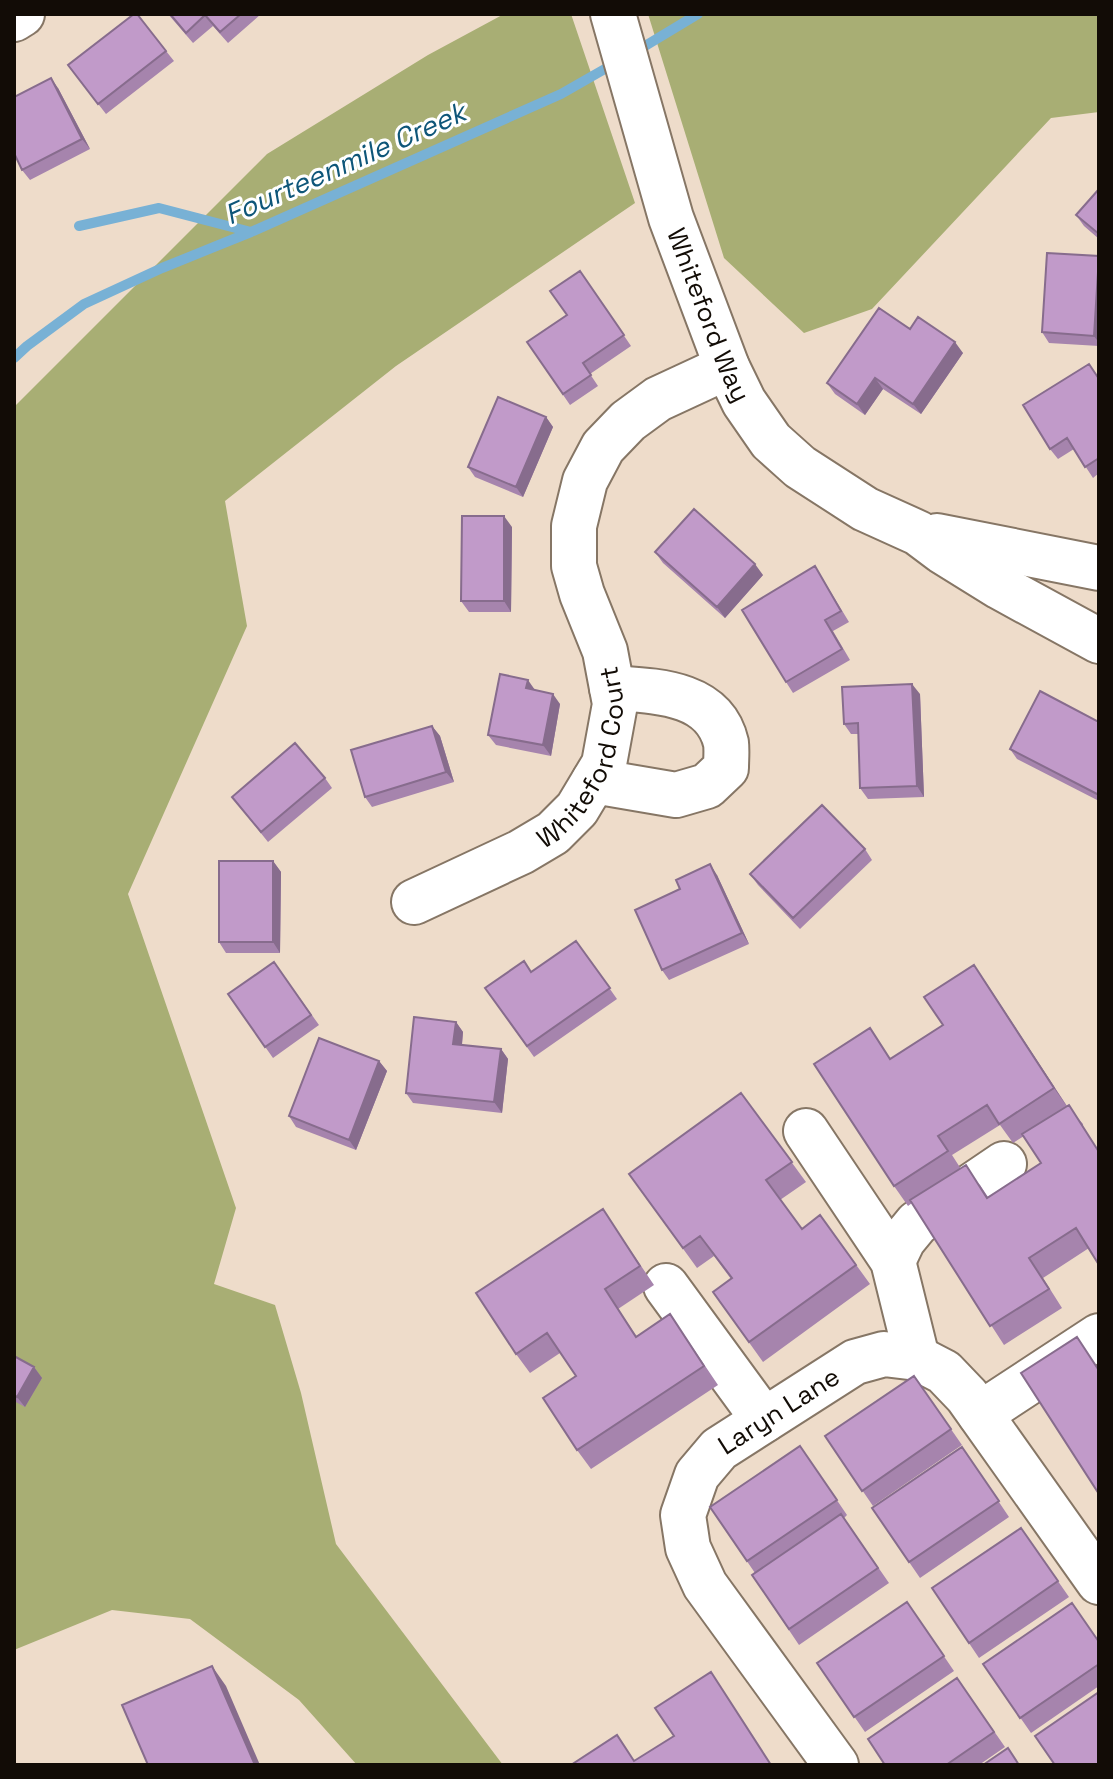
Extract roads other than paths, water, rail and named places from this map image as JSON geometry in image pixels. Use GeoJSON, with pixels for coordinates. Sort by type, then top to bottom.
{"type":"FeatureCollection","features":[{"type":"Feature","properties":{"kind":"street"},"geometry":{"type":"LineString","coordinates":[[14,19],[22,14]]}},
{"type":"Feature","properties":{"kind":"street","name":"Whiteford Way"},"geometry":{"type":"LineString","coordinates":[[616,28],[671,218],[727,367],[744,402],[771,441],[800,467],[865,509],[918,533],[1000,587],[1099,641]]}},
{"type":"Feature","properties":{"kind":"street","name":"Whiteford Court"},"geometry":{"type":"LineString","coordinates":[[414,902],[521,852],[553,833],[577,809],[604,764],[615,704],[605,651],[574,566],[574,526],[585,481],[603,447],[628,421],[658,399],[727,367]]}},
{"type":"Feature","properties":{"kind":"street","name":"Whiteford Way"},"geometry":{"type":"LineString","coordinates":[[918,533],[1099,568]]}},
{"type":"Feature","properties":{"kind":"street"},"geometry":{"type":"LineString","coordinates":[[594,781],[676,795],[707,786],[726,768],[726,743],[716,720],[694,701],[660,692],[612,688]]}},
{"type":"Feature","properties":{"kind":"street"},"geometry":{"type":"LineString","coordinates":[[806,1131],[893,1261],[917,1358]]}},
{"type":"Feature","properties":{"kind":"street"},"geometry":{"type":"LineString","coordinates":[[893,1261],[903,1240],[917,1223],[1004,1164]]}},
{"type":"Feature","properties":{"kind":"street"},"geometry":{"type":"LineString","coordinates":[[666,1286],[764,1420]]}},
{"type":"Feature","properties":{"kind":"street"},"geometry":{"type":"LineString","coordinates":[[980,1414],[1099,1336]]}},
{"type":"Feature","properties":{"kind":"street","name":"Laryn Lane"},"geometry":{"type":"LineString","coordinates":[[836,1765],[705,1585],[688,1548],[683,1515],[697,1475],[719,1449],[855,1362],[884,1354],[917,1358],[944,1372],[967,1396],[1096,1571]]}},
{"type":"Feature","properties":{"kind":"waterway","name":"Fourteenmile Creek"},"geometry":{"type":"LineString","coordinates":[[635,52],[698,14]]}},
{"type":"Feature","properties":{"kind":"waterway","name":"Fourteenmile Creek"},"geometry":{"type":"LineString","coordinates":[[14,358],[84,304],[561,94],[617,62]]}},
{"type":"Feature","properties":{"kind":"waterway"},"geometry":{"type":"LineString","coordinates":[[79,226],[159,208],[251,232]]}}]}
